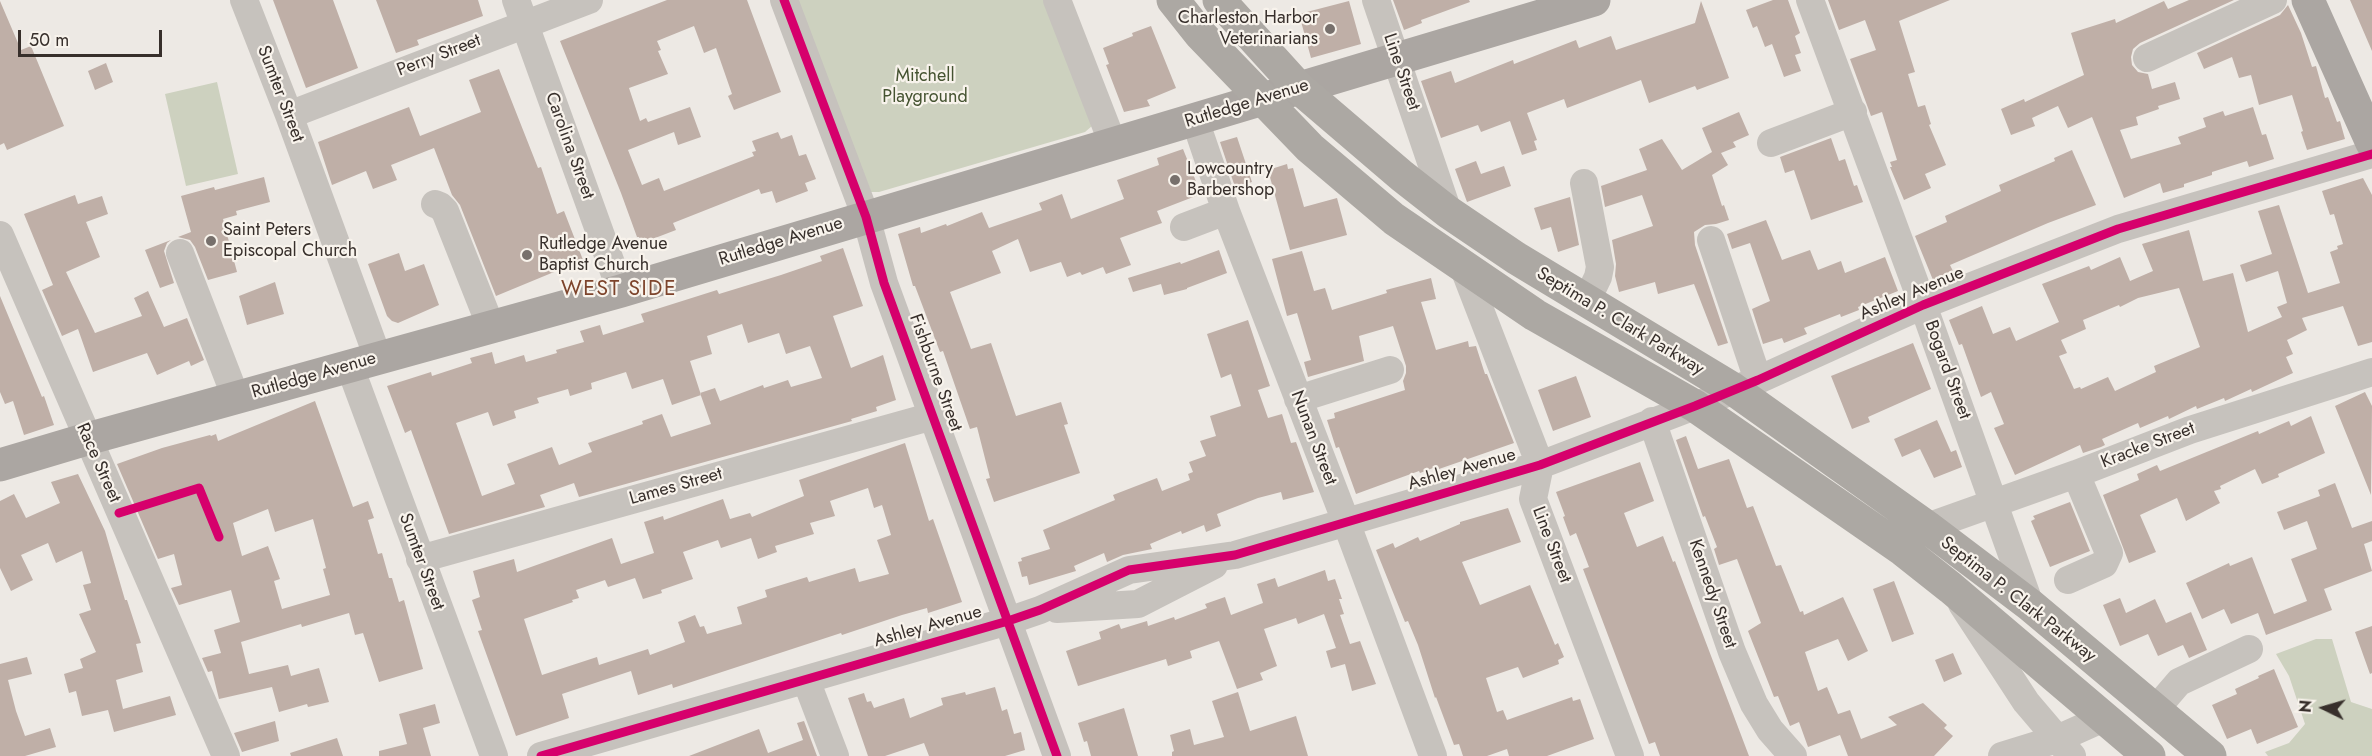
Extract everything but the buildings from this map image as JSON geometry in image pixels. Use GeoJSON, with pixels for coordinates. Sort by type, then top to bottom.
{"type":"FeatureCollection","features":[{"type":"Feature","properties":{"kind":"highway","name":"Septima P. Clark Parkway"},"geometry":{"type":"LineString","coordinates":[[1173,0],[1200,34],[1310,148],[1394,219],[1535,315],[1695,406],[1903,550],[2149,756]]}},
{"type":"Feature","properties":{"kind":"highway","name":"Septima P. Clark Parkway"},"geometry":{"type":"LineString","coordinates":[[1219,0],[1299,88],[1448,212],[1586,302],[1746,385],[2030,605],[2210,756]]}},
{"type":"Feature","properties":{"kind":"main road"},"geometry":{"type":"LineString","coordinates":[[2308,0],[2372,143]]}},
{"type":"Feature","properties":{"kind":"main road","name":"Rutledge Avenue"},"geometry":{"type":"LineString","coordinates":[[0,465],[621,291],[1263,100],[1585,1]]}},
{"type":"Feature","properties":{"kind":"street","name":"Sumter Street"},"geometry":{"type":"LineString","coordinates":[[244,0],[289,115],[420,559],[494,756]]}},
{"type":"Feature","properties":{"kind":"street","name":"Perry Street"},"geometry":{"type":"LineString","coordinates":[[289,115],[520,11],[589,0]]}},
{"type":"Feature","properties":{"kind":"street","name":"Fishburne Street"},"geometry":{"type":"LineString","coordinates":[[784,0],[866,217],[884,283],[1058,756]]}},
{"type":"Feature","properties":{"kind":"street"},"geometry":{"type":"LineString","coordinates":[[1058,0],[1113,144]]}},
{"type":"Feature","properties":{"kind":"street","name":"Line Street"},"geometry":{"type":"LineString","coordinates":[[1377,0],[1448,212]]}},
{"type":"Feature","properties":{"kind":"street","name":"Bogard Street"},"geometry":{"type":"LineString","coordinates":[[1810,0],[1853,112],[2030,605]]}},
{"type":"Feature","properties":{"kind":"street"},"geometry":{"type":"LineString","coordinates":[[2147,57],[2273,0]]}},
{"type":"Feature","properties":{"kind":"street","name":"Carolina Street"},"geometry":{"type":"LineString","coordinates":[[520,11],[621,291]]}},
{"type":"Feature","properties":{"kind":"street"},"geometry":{"type":"LineString","coordinates":[[1771,143],[1853,112]]}},
{"type":"Feature","properties":{"kind":"street","name":"Nunan Street"},"geometry":{"type":"LineString","coordinates":[[1196,120],[1226,211],[1346,522],[1429,755]]}},
{"type":"Feature","properties":{"kind":"street","name":"Ashley Avenue"},"geometry":{"type":"LineString","coordinates":[[541,756],[1040,610],[1138,604],[1235,555],[1540,465],[1695,406],[1923,305],[2118,228],[2372,154]]}},
{"type":"Feature","properties":{"kind":"street"},"geometry":{"type":"LineString","coordinates":[[1584,183],[1600,267],[1598,277],[1586,302]]}},
{"type":"Feature","properties":{"kind":"street"},"geometry":{"type":"LineString","coordinates":[[435,204],[445,211],[491,327]]}},
{"type":"Feature","properties":{"kind":"street"},"geometry":{"type":"LineString","coordinates":[[1184,227],[1226,211]]}},
{"type":"Feature","properties":{"kind":"street","name":"Race Street"},"geometry":{"type":"LineString","coordinates":[[0,235],[226,756]]}},
{"type":"Feature","properties":{"kind":"street"},"geometry":{"type":"LineString","coordinates":[[1711,240],[1746,385]]}},
{"type":"Feature","properties":{"kind":"street"},"geometry":{"type":"LineString","coordinates":[[180,253],[236,398]]}},
{"type":"Feature","properties":{"kind":"street"},"geometry":{"type":"LineString","coordinates":[[1462,266],[1540,465]]}},
{"type":"Feature","properties":{"kind":"street"},"geometry":{"type":"LineString","coordinates":[[1298,399],[1390,370]]}},
{"type":"Feature","properties":{"kind":"street","name":"Kracke Street"},"geometry":{"type":"LineString","coordinates":[[1927,527],[1995,504],[2190,430],[2372,372]]}},
{"type":"Feature","properties":{"kind":"street","name":"Lames Street"},"geometry":{"type":"LineString","coordinates":[[420,559],[933,416]]}},
{"type":"Feature","properties":{"kind":"street","name":"Kennedy Street"},"geometry":{"type":"LineString","coordinates":[[1652,421],[1732,652],[1754,704],[1770,730],[1793,756]]}},
{"type":"Feature","properties":{"kind":"street","name":"Line Street"},"geometry":{"type":"LineString","coordinates":[[1540,465],[1533,499],[1630,756]]}},
{"type":"Feature","properties":{"kind":"street"},"geometry":{"type":"LineString","coordinates":[[2068,580],[2104,564],[2109,553],[2076,474]]}},
{"type":"Feature","properties":{"kind":"street"},"geometry":{"type":"LineString","coordinates":[[1951,588],[2026,702],[2065,747]]}},
{"type":"Feature","properties":{"kind":"street"},"geometry":{"type":"LineString","coordinates":[[2155,710],[2179,682],[2249,649]]}},
{"type":"Feature","properties":{"kind":"street"},"geometry":{"type":"LineString","coordinates":[[806,680],[835,756]]}},
{"type":"Feature","properties":{"kind":"street"},"geometry":{"type":"LineString","coordinates":[[2002,756],[2065,747],[2104,718]]}},
{"type":"Feature","properties":{"kind":"green space","name":"Mitchell Playground"},"geometry":{"type":"Polygon","coordinates":[[[797,0],[1044,0],[1092,126],[1085,132],[879,192],[871,192],[797,0]]]}},
{"type":"Feature","properties":{"kind":"green space"},"geometry":{"type":"Polygon","coordinates":[[[217,82],[238,174],[186,186],[165,94],[217,82]]]}},
{"type":"Feature","properties":{"kind":"green space"},"geometry":{"type":"Polygon","coordinates":[[[2316,639],[2332,639],[2351,702],[2372,709],[2372,756],[2268,756],[2265,752],[2289,743],[2305,724],[2289,676],[2276,654],[2316,639]]]}},
{"type":"Feature","properties":{"kind":"cycle path"},"geometry":{"type":"LineString","coordinates":[[784,0],[866,217],[884,283],[1057,756]]}},
{"type":"Feature","properties":{"kind":"cycle path"},"geometry":{"type":"LineString","coordinates":[[541,756],[1008,621],[1040,610],[1129,570],[1235,555],[1540,465],[1695,406],[1923,305],[2118,229],[2372,154]]}},
{"type":"Feature","properties":{"kind":"cycle path"},"geometry":{"type":"LineString","coordinates":[[119,513],[199,488],[219,537]]}},
{"type":"Feature","properties":{"kind":"place","name":"Charleston Harbor Veterinarians"},"geometry":{"type":"Point","coordinates":[1330,29]}},
{"type":"Feature","properties":{"kind":"place","name":"Lowcountry Barbershop"},"geometry":{"type":"Point","coordinates":[1175,180]}},
{"type":"Feature","properties":{"kind":"place","name":"Saint Peters Episcopal Church"},"geometry":{"type":"Point","coordinates":[211,241]}},
{"type":"Feature","properties":{"kind":"place","name":"Rutledge Avenue Baptist Church"},"geometry":{"type":"Point","coordinates":[527,255]}},
{"type":"Feature","properties":{"kind":"district","name":"WEST SIDE"},"geometry":{"type":"Point","coordinates":[619,290]}}]}
